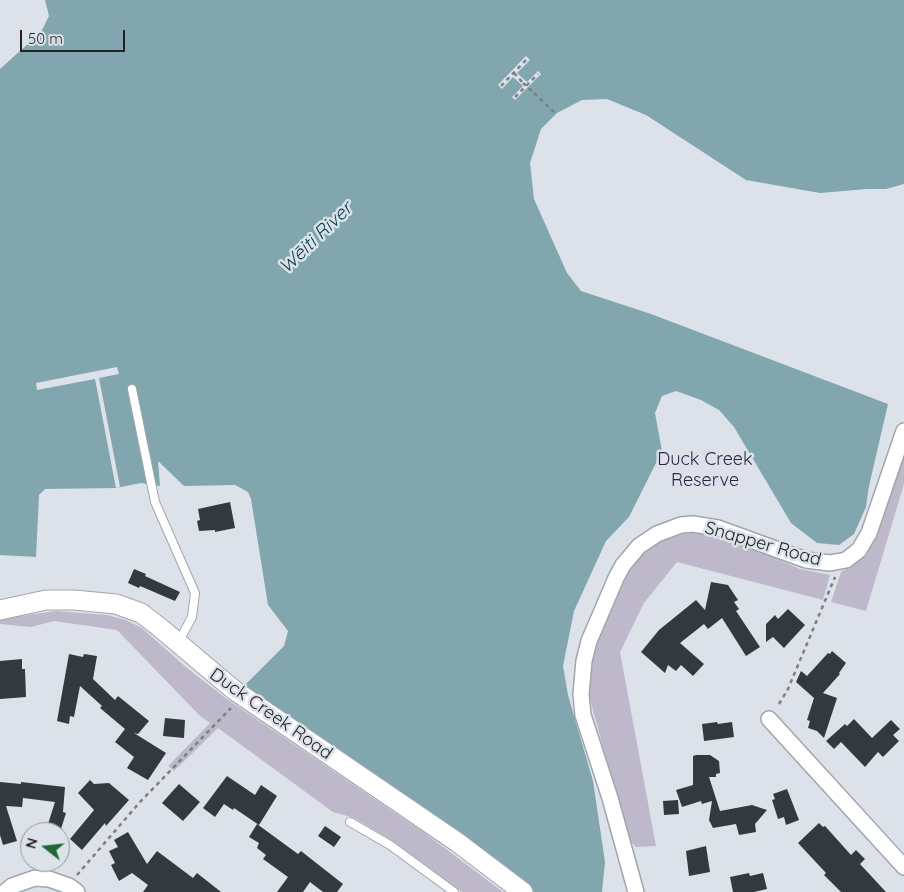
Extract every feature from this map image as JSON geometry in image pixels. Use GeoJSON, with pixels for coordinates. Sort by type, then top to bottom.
{"type":"FeatureCollection","features":[{"type":"Feature","properties":{"kind":"street","name":"Snapper Road"},"geometry":{"type":"LineString","coordinates":[[636,892],[610,798],[583,715],[581,694],[584,661],[589,641],[623,565],[639,546],[652,537],[675,527],[693,524],[718,528],[806,560],[830,563],[846,560],[859,550],[869,533],[904,430]]}},
{"type":"Feature","properties":{"kind":"street","name":"Duck Creek Road"},"geometry":{"type":"LineString","coordinates":[[0,610],[46,600],[74,600],[125,606],[141,613],[234,690],[457,842],[523,892]]}},
{"type":"Feature","properties":{"kind":"street"},"geometry":{"type":"LineString","coordinates":[[769,719],[904,867]]}},
{"type":"Feature","properties":{"kind":"street"},"geometry":{"type":"LineString","coordinates":[[5,892],[12,886],[35,878],[49,879],[73,889]]}},
{"type":"Feature","properties":{"kind":"lane"},"geometry":{"type":"LineString","coordinates":[[132,389],[155,502],[195,593],[192,617],[178,643]]}},
{"type":"Feature","properties":{"kind":"lane"},"geometry":{"type":"LineString","coordinates":[[350,822],[390,845],[454,892]]}},
{"type":"Feature","properties":{"kind":"path"},"geometry":{"type":"LineString","coordinates":[[501,86],[527,59]]}},
{"type":"Feature","properties":{"kind":"path"},"geometry":{"type":"LineString","coordinates":[[513,73],[556,114]]}},
{"type":"Feature","properties":{"kind":"path"},"geometry":{"type":"LineString","coordinates":[[515,97],[538,74]]}},
{"type":"Feature","properties":{"kind":"path"},"geometry":{"type":"LineString","coordinates":[[523,82],[524,80],[528,84]]}},
{"type":"Feature","properties":{"kind":"path"},"geometry":{"type":"LineString","coordinates":[[779,704],[788,689],[835,578]]}},
{"type":"Feature","properties":{"kind":"path"},"geometry":{"type":"LineString","coordinates":[[73,889],[81,870],[140,802],[237,702]]}},
{"type":"Feature","properties":{"kind":"shaded area"},"geometry":{"type":"Polygon","coordinates":[[[904,453],[904,484],[866,611],[831,602],[841,572],[867,555],[882,522],[904,453]]]}},
{"type":"Feature","properties":{"kind":"shaded area"},"geometry":{"type":"Polygon","coordinates":[[[694,532],[754,549],[800,569],[830,575],[823,600],[677,562],[644,603],[620,652],[656,846],[636,847],[627,838],[589,695],[594,650],[617,587],[638,553],[671,536],[694,532]]]}},
{"type":"Feature","properties":{"kind":"shaded area"},"geometry":{"type":"Polygon","coordinates":[[[56,611],[107,615],[126,620],[142,628],[187,668],[224,697],[426,834],[503,892],[462,892],[391,840],[354,818],[333,812],[218,728],[174,771],[168,766],[210,723],[200,716],[117,630],[54,621],[31,627],[0,624],[0,619],[56,611]]]}},
{"type":"Feature","properties":{"kind":"water","name":"Wēiti River"},"geometry":{"type":"Polygon","coordinates":[[[45,0],[904,0],[904,184],[886,189],[820,193],[746,180],[646,115],[607,99],[582,100],[557,113],[541,129],[530,163],[534,199],[567,273],[581,291],[651,314],[888,404],[866,507],[854,534],[839,545],[817,543],[791,523],[734,427],[719,410],[701,400],[676,391],[662,396],[655,413],[662,451],[629,517],[606,541],[574,611],[563,666],[568,695],[593,781],[605,862],[602,892],[531,892],[243,687],[284,646],[288,631],[268,605],[251,499],[248,492],[235,485],[184,486],[158,461],[160,486],[141,483],[116,488],[45,489],[39,495],[36,557],[0,555],[0,69],[41,32],[49,16],[45,0]]]}},
{"type":"Feature","properties":{"kind":"pier"},"geometry":{"type":"Polygon","coordinates":[[[526,56],[530,60],[517,73],[527,82],[538,71],[541,74],[515,100],[512,97],[523,86],[513,77],[502,89],[498,85],[526,56]]]}},
{"type":"Feature","properties":{"kind":"pier"},"geometry":{"type":"Polygon","coordinates":[[[117,367],[119,374],[99,378],[120,487],[116,488],[95,379],[37,390],[36,383],[117,367]]]}},
{"type":"Feature","properties":{"kind":"building"},"geometry":{"type":"Polygon","coordinates":[[[230,502],[235,528],[215,532],[215,530],[199,531],[197,521],[200,520],[198,509],[230,502]]]}},
{"type":"Feature","properties":{"kind":"building"},"geometry":{"type":"Polygon","coordinates":[[[134,569],[180,592],[175,601],[128,583],[134,569]]]}},
{"type":"Feature","properties":{"kind":"building"},"geometry":{"type":"Polygon","coordinates":[[[711,582],[728,585],[738,600],[734,602],[739,609],[736,611],[760,647],[746,656],[722,618],[708,629],[704,624],[680,643],[704,664],[693,676],[681,665],[676,671],[668,665],[665,673],[641,652],[659,630],[696,600],[705,610],[711,582]]]}},
{"type":"Feature","properties":{"kind":"building"},"geometry":{"type":"Polygon","coordinates":[[[788,609],[805,625],[784,648],[773,637],[766,642],[766,624],[775,615],[778,619],[788,609]]]}},
{"type":"Feature","properties":{"kind":"building"},"geometry":{"type":"Polygon","coordinates":[[[832,651],[846,663],[840,674],[823,693],[837,698],[824,738],[817,731],[808,728],[810,721],[807,720],[814,698],[796,682],[801,671],[807,676],[832,651]]]}},
{"type":"Feature","properties":{"kind":"building"},"geometry":{"type":"Polygon","coordinates":[[[69,654],[83,657],[84,654],[97,656],[93,679],[115,700],[118,696],[149,721],[138,734],[134,733],[166,753],[148,780],[127,768],[134,757],[115,742],[125,729],[100,708],[102,706],[80,686],[74,717],[70,716],[69,724],[57,721],[69,654]]]}},
{"type":"Feature","properties":{"kind":"building"},"geometry":{"type":"Polygon","coordinates":[[[22,659],[22,669],[25,669],[26,697],[0,699],[0,661],[22,659]]]}},
{"type":"Feature","properties":{"kind":"building"},"geometry":{"type":"Polygon","coordinates":[[[165,718],[185,720],[184,738],[163,736],[165,718]]]}},
{"type":"Feature","properties":{"kind":"building"},"geometry":{"type":"Polygon","coordinates":[[[854,719],[872,738],[891,720],[900,729],[893,735],[899,741],[883,757],[878,752],[865,767],[841,742],[834,749],[826,741],[845,724],[847,726],[854,719]]]}},
{"type":"Feature","properties":{"kind":"building"},"geometry":{"type":"Polygon","coordinates":[[[717,722],[718,724],[732,722],[734,737],[704,741],[702,724],[717,722]]]}},
{"type":"Feature","properties":{"kind":"building"},"geometry":{"type":"Polygon","coordinates":[[[710,755],[719,761],[720,773],[716,774],[716,777],[709,777],[720,811],[752,805],[767,810],[755,824],[756,832],[739,835],[736,824],[713,828],[709,820],[712,801],[702,804],[701,801],[682,807],[676,790],[693,785],[693,756],[710,755]]]}},
{"type":"Feature","properties":{"kind":"building"},"geometry":{"type":"Polygon","coordinates":[[[227,776],[255,795],[261,785],[277,796],[259,825],[234,808],[233,810],[224,804],[215,817],[203,808],[227,776]]]}},
{"type":"Feature","properties":{"kind":"building"},"geometry":{"type":"Polygon","coordinates":[[[90,780],[94,784],[109,783],[129,800],[106,826],[105,823],[82,850],[70,839],[94,810],[78,793],[90,780]]]}},
{"type":"Feature","properties":{"kind":"building"},"geometry":{"type":"Polygon","coordinates":[[[0,782],[21,784],[21,782],[65,787],[63,812],[66,813],[63,822],[49,822],[55,802],[23,798],[22,807],[6,806],[17,841],[3,845],[0,835],[0,782]]]}},
{"type":"Feature","properties":{"kind":"building"},"geometry":{"type":"Polygon","coordinates":[[[179,784],[200,802],[183,821],[162,803],[179,784]]]}},
{"type":"Feature","properties":{"kind":"building"},"geometry":{"type":"Polygon","coordinates":[[[787,789],[799,820],[786,825],[784,817],[778,819],[772,800],[775,799],[773,794],[787,789]]]}},
{"type":"Feature","properties":{"kind":"building"},"geometry":{"type":"Polygon","coordinates":[[[678,800],[679,814],[664,815],[663,801],[678,800]]]}},
{"type":"Feature","properties":{"kind":"building"},"geometry":{"type":"Polygon","coordinates":[[[819,823],[823,827],[825,826],[851,855],[856,850],[865,859],[860,864],[886,892],[841,892],[824,875],[826,873],[798,843],[819,823]]]}},
{"type":"Feature","properties":{"kind":"building"},"geometry":{"type":"Polygon","coordinates":[[[257,824],[298,854],[301,851],[343,884],[337,892],[323,892],[310,882],[303,892],[277,892],[288,877],[263,859],[266,855],[257,848],[259,843],[249,837],[257,824]]]}},
{"type":"Feature","properties":{"kind":"building"},"geometry":{"type":"Polygon","coordinates":[[[325,826],[341,837],[334,847],[318,836],[325,826]]]}},
{"type":"Feature","properties":{"kind":"building"},"geometry":{"type":"Polygon","coordinates":[[[128,832],[147,864],[157,851],[193,878],[197,873],[221,892],[143,892],[148,885],[132,873],[119,881],[111,865],[115,863],[109,851],[118,847],[114,840],[128,832]]]}},
{"type":"Feature","properties":{"kind":"building"},"geometry":{"type":"Polygon","coordinates":[[[706,846],[710,872],[689,876],[686,851],[706,846]]]}},
{"type":"Feature","properties":{"kind":"building"},"geometry":{"type":"Polygon","coordinates":[[[749,873],[750,876],[763,873],[767,889],[754,892],[733,892],[730,877],[749,873]]]}},
{"type":"Feature","properties":{"kind":"park label","name":"Duck Creek Reserve"},"geometry":{"type":"Point","coordinates":[705,470]}}]}
